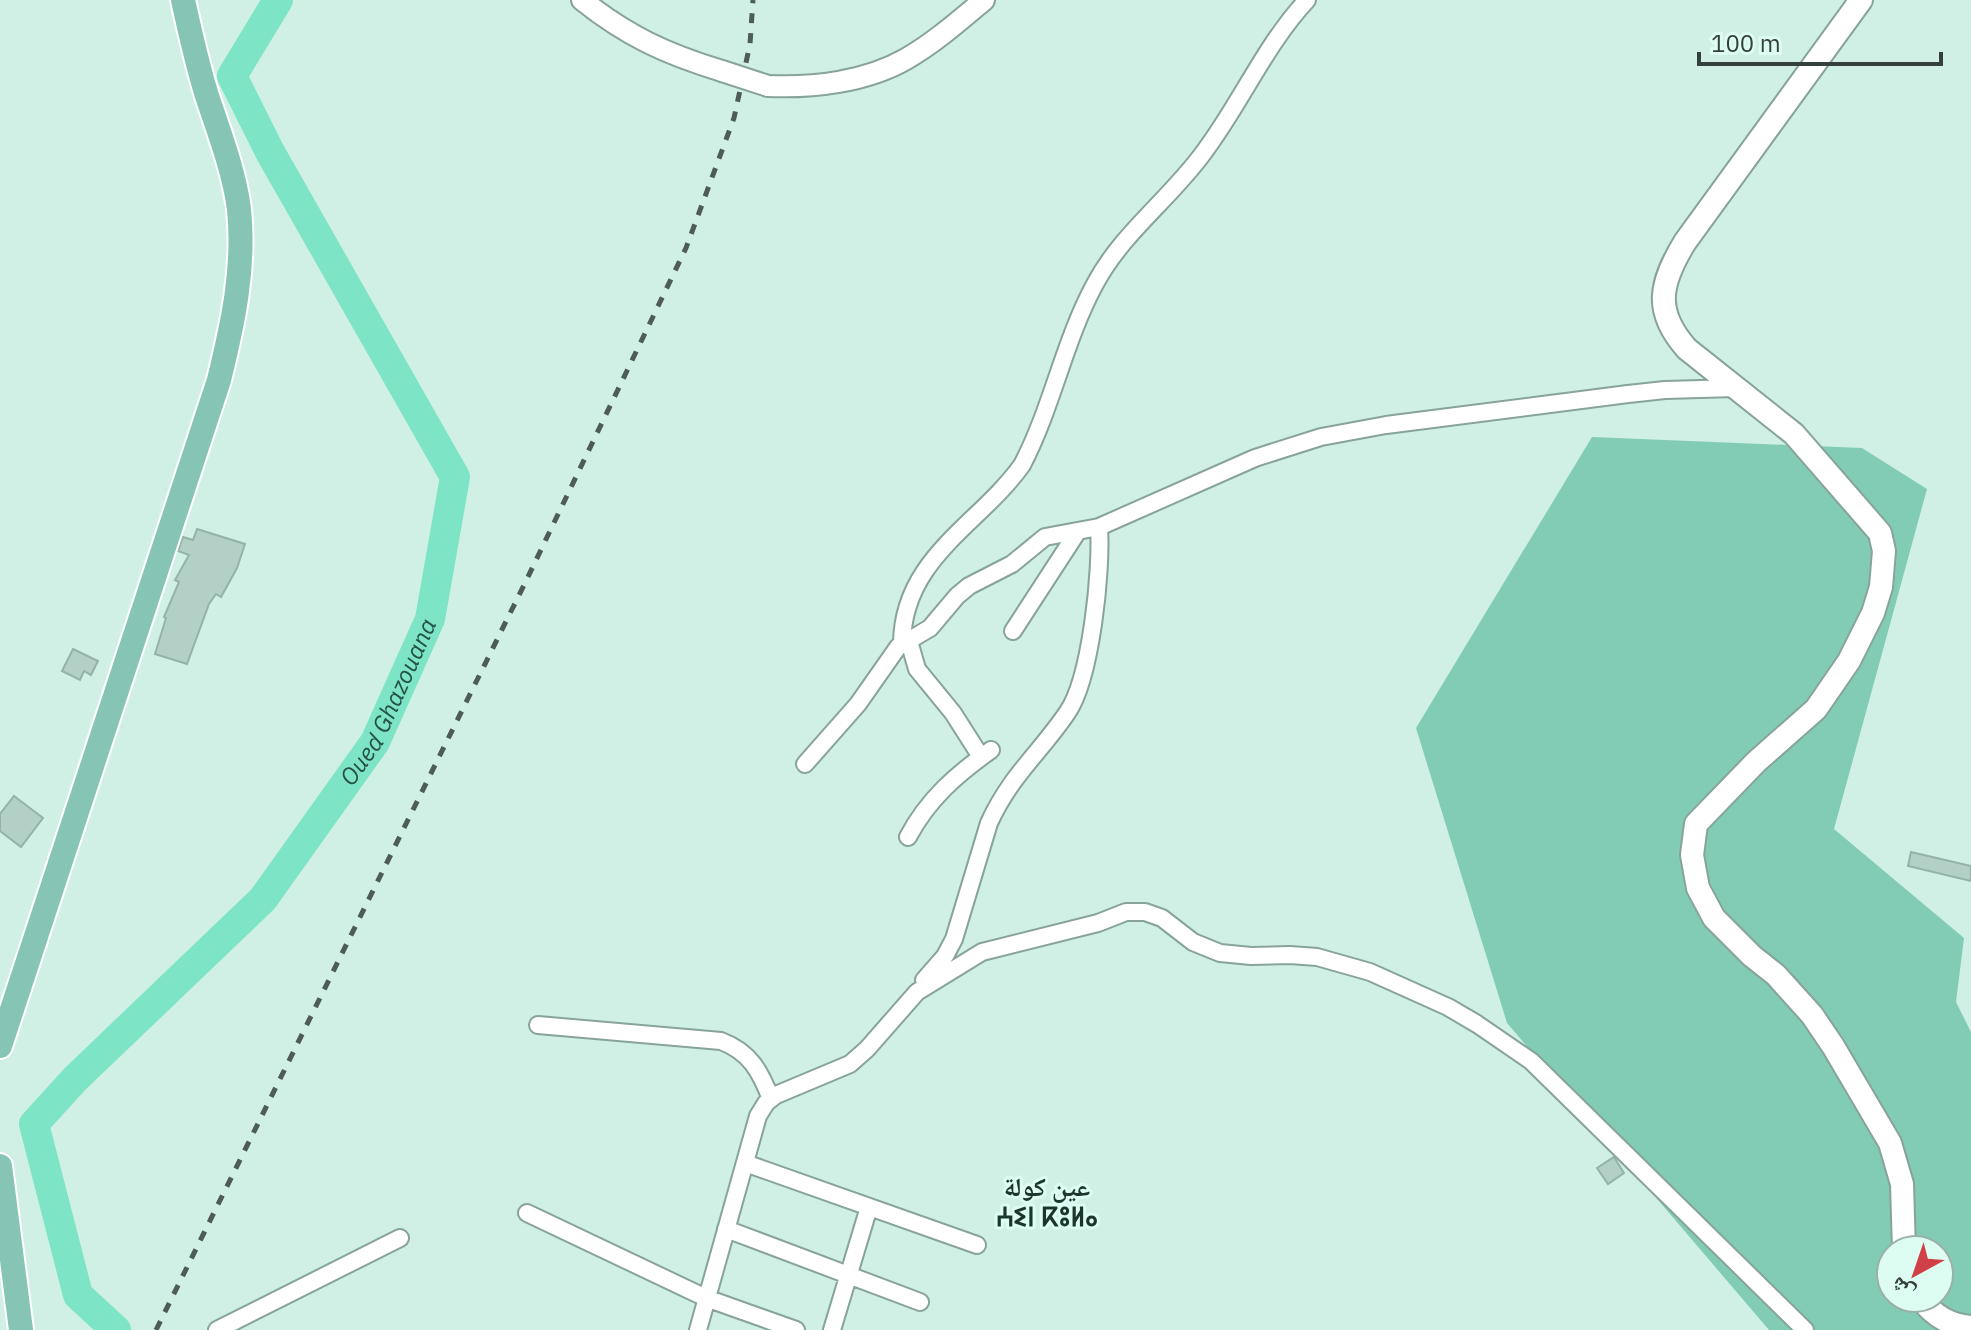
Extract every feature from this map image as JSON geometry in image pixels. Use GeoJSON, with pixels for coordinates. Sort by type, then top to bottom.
{"type":"FeatureCollection","features":[{"type":"Feature","properties":{"kind":"main road"},"geometry":{"type":"LineString","coordinates":[[0,1046],[219,380],[235,313],[240,265],[239,208],[183,0]]}},
{"type":"Feature","properties":{"kind":"main road"},"geometry":{"type":"LineString","coordinates":[[1861,0],[1685,242],[1673,262],[1663,293],[1665,317],[1672,333],[1687,349],[1794,434],[1880,533],[1884,551],[1881,587],[1873,613],[1849,661],[1816,709],[1756,762],[1696,824],[1692,855],[1698,888],[1714,918],[1776,975],[1812,1015],[1875,1115],[1890,1143],[1902,1184],[1904,1234]]}},
{"type":"Feature","properties":{"kind":"main road"},"geometry":{"type":"LineString","coordinates":[[0,1166],[21,1330]]}},
{"type":"Feature","properties":{"kind":"main road"},"geometry":{"type":"LineString","coordinates":[[1935,1314],[1956,1326],[1971,1327]]}},
{"type":"Feature","properties":{"kind":"street"},"geometry":{"type":"LineString","coordinates":[[582,0],[641,42],[689,61],[768,86],[816,86],[856,78],[904,61],[947,32],[984,0]]}},
{"type":"Feature","properties":{"kind":"street"},"geometry":{"type":"LineString","coordinates":[[908,837],[932,800],[962,770],[986,754],[917,669],[905,642],[908,607],[929,564],[948,540],[1022,465],[1102,272],[1120,246],[1193,167],[1277,38],[1307,0]]}},
{"type":"Feature","properties":{"kind":"street"},"geometry":{"type":"LineString","coordinates":[[805,764],[858,704],[905,642],[930,628],[962,591],[1012,564],[1039,540],[1099,527],[1255,458],[1321,437],[1386,425],[1628,394],[1736,388]]}},
{"type":"Feature","properties":{"kind":"street"},"geometry":{"type":"LineString","coordinates":[[698,1330],[758,1116],[771,1099],[850,1064],[917,992],[954,939],[989,823],[997,807],[1015,777],[1068,712],[1081,685],[1099,571],[1099,527]]}},
{"type":"Feature","properties":{"kind":"street"},"geometry":{"type":"LineString","coordinates":[[1013,631],[1078,531]]}},
{"type":"Feature","properties":{"kind":"street"},"geometry":{"type":"LineString","coordinates":[[917,992],[992,948],[1136,911],[1155,914],[1193,942],[1220,953],[1317,957],[1370,972],[1448,1007],[1531,1061],[1805,1330]]}},
{"type":"Feature","properties":{"kind":"street"},"geometry":{"type":"LineString","coordinates":[[538,1025],[721,1041],[740,1050],[755,1065],[771,1099]]}},
{"type":"Feature","properties":{"kind":"street"},"geometry":{"type":"LineString","coordinates":[[745,1163],[977,1245]]}},
{"type":"Feature","properties":{"kind":"street"},"geometry":{"type":"LineString","coordinates":[[832,1330],[869,1207]]}},
{"type":"Feature","properties":{"kind":"street"},"geometry":{"type":"LineString","coordinates":[[527,1213],[706,1298],[796,1330]]}},
{"type":"Feature","properties":{"kind":"street"},"geometry":{"type":"LineString","coordinates":[[726,1229],[920,1302]]}},
{"type":"Feature","properties":{"kind":"street"},"geometry":{"type":"LineString","coordinates":[[217,1330],[400,1238]]}},
{"type":"Feature","properties":{"kind":"green space"},"geometry":{"type":"Polygon","coordinates":[[[1592,437],[1862,448],[1927,489],[1834,829],[1964,938],[1956,1002],[1971,1032],[1971,1330],[1769,1330],[1507,1023],[1416,728],[1592,437]]]}},
{"type":"Feature","properties":{"kind":"building"},"geometry":{"type":"Polygon","coordinates":[[[197,529],[245,544],[237,568],[221,597],[216,594],[209,604],[187,664],[155,654],[164,617],[179,582],[175,580],[189,555],[178,551],[183,537],[193,540],[197,529]]]}},
{"type":"Feature","properties":{"kind":"building"},"geometry":{"type":"Polygon","coordinates":[[[73,649],[98,661],[91,675],[84,671],[80,680],[62,671],[73,649]]]}},
{"type":"Feature","properties":{"kind":"building"},"geometry":{"type":"Polygon","coordinates":[[[14,796],[43,818],[21,847],[0,831],[0,814],[14,796]]]}},
{"type":"Feature","properties":{"kind":"building"},"geometry":{"type":"Polygon","coordinates":[[[1911,852],[1971,866],[1971,881],[1908,866],[1911,852]]]}},
{"type":"Feature","properties":{"kind":"building"},"geometry":{"type":"Polygon","coordinates":[[[1614,1157],[1624,1173],[1608,1184],[1597,1168],[1614,1157]]]}},
{"type":"Feature","properties":{"kind":"waterway","name":"Oued Ghazouana"},"geometry":{"type":"LineString","coordinates":[[116,1330],[78,1295],[34,1124],[75,1079],[263,899],[375,742],[430,619],[455,477],[270,152],[232,76],[278,0]]}},
{"type":"Feature","properties":{"kind":"railway"},"geometry":{"type":"LineString","coordinates":[[156,1330],[525,583],[686,248],[734,118],[750,44],[753,0]]}},
{"type":"Feature","properties":{"kind":"district","name":"عين كولة ⵄⵉⵏ ⴽⵓⵍⴰ"},"geometry":{"type":"Point","coordinates":[1047,1202]}}]}
